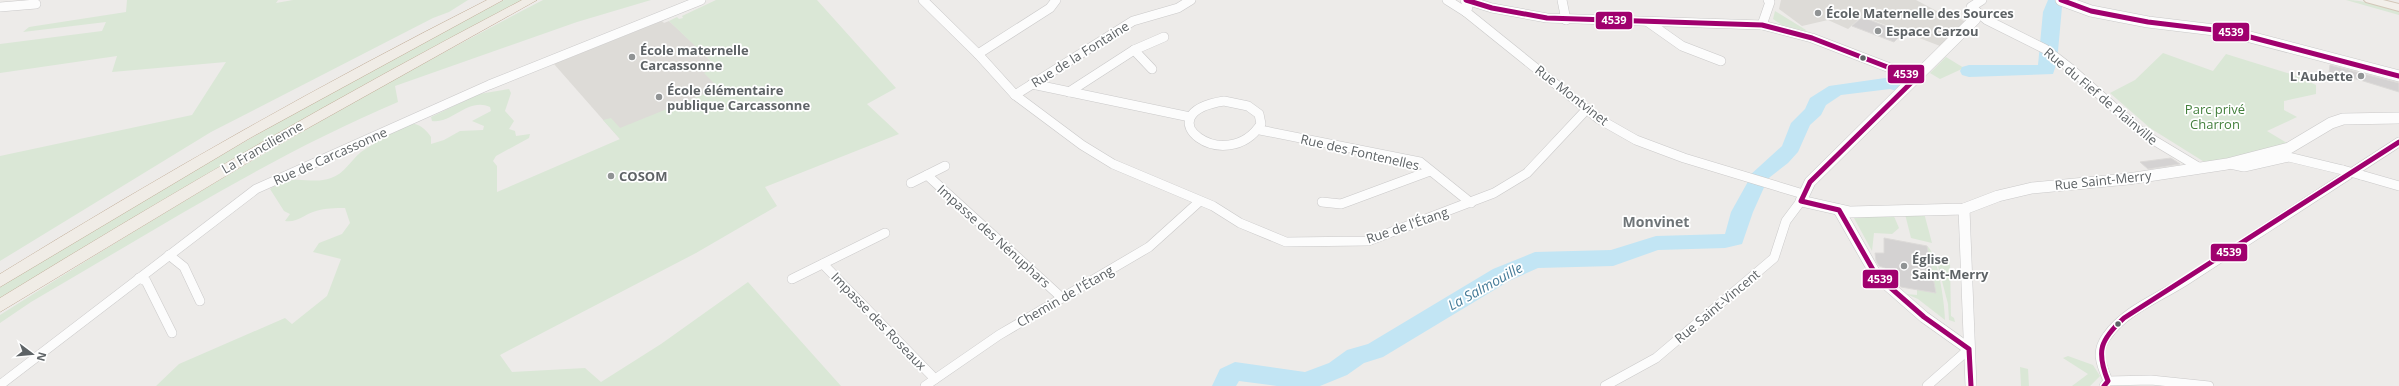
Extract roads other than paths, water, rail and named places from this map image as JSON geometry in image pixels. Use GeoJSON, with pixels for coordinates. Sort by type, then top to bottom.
{"type":"FeatureCollection","features":[{"type":"Feature","properties":{"kind":"highway","name":"La Francilienne"},"geometry":{"type":"LineString","coordinates":[[0,281],[232,143],[364,70],[496,0]]}},
{"type":"Feature","properties":{"kind":"highway","name":"La Francilienne"},"geometry":{"type":"LineString","coordinates":[[0,306],[146,215],[257,150],[380,80],[531,0]]}},
{"type":"Feature","properties":{"kind":"main road"},"geometry":{"type":"LineString","coordinates":[[2370,0],[2399,8]]}},
{"type":"Feature","properties":{"kind":"main road"},"geometry":{"type":"LineString","coordinates":[[2391,0],[2399,2]]}},
{"type":"Feature","properties":{"kind":"street","name":"Rue de Carcassonne"},"geometry":{"type":"LineString","coordinates":[[1,385],[256,189],[489,85],[701,0]]}},
{"type":"Feature","properties":{"kind":"street","name":"Rue de l'Étang"},"geometry":{"type":"LineString","coordinates":[[923,0],[978,54],[1015,95],[1082,145],[1113,164],[1213,206],[1240,223],[1286,242],[1330,244],[1368,241],[1494,193],[1527,173],[1587,109]]}},
{"type":"Feature","properties":{"kind":"street"},"geometry":{"type":"LineString","coordinates":[[978,54],[1050,8],[1056,0]]}},
{"type":"Feature","properties":{"kind":"street","name":"Rue de la Fontaine"},"geometry":{"type":"LineString","coordinates":[[1015,95],[1133,20],[1178,8],[1191,0]]}},
{"type":"Feature","properties":{"kind":"street","name":"Rue Montvinet"},"geometry":{"type":"LineString","coordinates":[[1447,0],[1466,12],[1599,119],[1636,140],[1684,158],[1774,184],[1802,197]]}},
{"type":"Feature","properties":{"kind":"street"},"geometry":{"type":"LineString","coordinates":[[1465,0],[1468,7],[1466,12]]}},
{"type":"Feature","properties":{"kind":"street"},"geometry":{"type":"LineString","coordinates":[[1465,0],[1528,16],[1566,20],[1762,24],[1812,38],[1916,78]]}},
{"type":"Feature","properties":{"kind":"street"},"geometry":{"type":"LineString","coordinates":[[1562,0],[1566,20]]}},
{"type":"Feature","properties":{"kind":"street"},"geometry":{"type":"LineString","coordinates":[[1762,24],[1770,2],[1768,0]]}},
{"type":"Feature","properties":{"kind":"street"},"geometry":{"type":"LineString","coordinates":[[1802,197],[1810,182],[1977,17],[1972,7],[1982,0]]}},
{"type":"Feature","properties":{"kind":"street"},"geometry":{"type":"LineString","coordinates":[[2061,0],[2091,11],[2148,22],[2231,32],[2399,76]]}},
{"type":"Feature","properties":{"kind":"street"},"geometry":{"type":"LineString","coordinates":[[0,7],[36,4]]}},
{"type":"Feature","properties":{"kind":"street","name":"Rue du Fief de Plainville"},"geometry":{"type":"LineString","coordinates":[[1977,17],[2034,41],[2071,67],[2145,135],[2200,168]]}},
{"type":"Feature","properties":{"kind":"street"},"geometry":{"type":"LineString","coordinates":[[1648,22],[1656,30],[1707,58],[1721,61]]}},
{"type":"Feature","properties":{"kind":"street"},"geometry":{"type":"LineString","coordinates":[[1069,92],[1134,50],[1164,37]]}},
{"type":"Feature","properties":{"kind":"street"},"geometry":{"type":"LineString","coordinates":[[1134,50],[1152,69]]}},
{"type":"Feature","properties":{"kind":"street"},"geometry":{"type":"LineString","coordinates":[[1032,84],[1190,117]]}},
{"type":"Feature","properties":{"kind":"street"},"geometry":{"type":"LineString","coordinates":[[1224,101],[1235,102],[1250,108],[1259,116],[1261,123],[1260,130],[1254,137],[1245,142],[1233,145],[1214,144],[1198,138],[1191,132],[1188,125],[1190,117],[1194,111],[1207,104],[1224,101]]}},
{"type":"Feature","properties":{"kind":"street","name":"Rue Saint-Merry"},"geometry":{"type":"LineString","coordinates":[[1802,197],[1839,210],[1850,212],[1897,212],[1964,209],[1998,196],[2032,188],[2128,179],[2227,164],[2289,148],[2331,123],[2343,119],[2399,118]]}},
{"type":"Feature","properties":{"kind":"street","name":"Rue des Fontenelles"},"geometry":{"type":"LineString","coordinates":[[1260,130],[1420,162],[1471,203]]}},
{"type":"Feature","properties":{"kind":"street"},"geometry":{"type":"LineString","coordinates":[[2209,386],[2151,380],[2106,384],[2100,362],[2099,351],[2107,336],[2127,315],[2184,281],[2399,142]]}},
{"type":"Feature","properties":{"kind":"street"},"geometry":{"type":"LineString","coordinates":[[2227,164],[2244,167],[2289,157],[2399,186]]}},
{"type":"Feature","properties":{"kind":"street","name":"Impasse des Nénuphars"},"geometry":{"type":"LineString","coordinates":[[910,183],[945,166]]}},
{"type":"Feature","properties":{"kind":"street"},"geometry":{"type":"LineString","coordinates":[[1322,202],[1342,204],[1430,170]]}},
{"type":"Feature","properties":{"kind":"street","name":"Impasse des Nénuphars"},"geometry":{"type":"LineString","coordinates":[[927,175],[1061,297]]}},
{"type":"Feature","properties":{"kind":"street","name":"Rue Saint-Vincent"},"geometry":{"type":"LineString","coordinates":[[1605,386],[1656,358],[1774,258],[1786,221],[1802,197]]}},
{"type":"Feature","properties":{"kind":"street","name":"Chemin de l'Étang"},"geometry":{"type":"LineString","coordinates":[[925,386],[999,335],[1061,297],[1149,247],[1200,201]]}},
{"type":"Feature","properties":{"kind":"street"},"geometry":{"type":"LineString","coordinates":[[1964,209],[1971,386]]}},
{"type":"Feature","properties":{"kind":"street"},"geometry":{"type":"LineString","coordinates":[[1839,210],[1876,275],[1924,317],[1970,349]]}},
{"type":"Feature","properties":{"kind":"street","name":"Impasse des Roseaux"},"geometry":{"type":"LineString","coordinates":[[792,279],[885,233]]}},
{"type":"Feature","properties":{"kind":"street"},"geometry":{"type":"LineString","coordinates":[[169,256],[184,267],[200,301]]}},
{"type":"Feature","properties":{"kind":"street","name":"Impasse des Roseaux"},"geometry":{"type":"LineString","coordinates":[[823,264],[935,379]]}},
{"type":"Feature","properties":{"kind":"street"},"geometry":{"type":"LineString","coordinates":[[139,278],[146,281],[172,333]]}},
{"type":"Feature","properties":{"kind":"street"},"geometry":{"type":"LineString","coordinates":[[1927,386],[1970,349]]}},
{"type":"Feature","properties":{"kind":"waterway","name":"La Salmouille"},"geometry":{"type":"LineString","coordinates":[[1969,71],[2046,70],[2049,54],[2052,12],[2054,4],[2061,0]]}},
{"type":"Feature","properties":{"kind":"waterway","name":"La Salmouille"},"geometry":{"type":"LineString","coordinates":[[1759,176],[1781,159],[1791,148],[1801,123],[1814,111],[1817,102],[1836,90],[1892,83],[1900,86]]}},
{"type":"Feature","properties":{"kind":"waterway","name":"La Salmouille"},"geometry":{"type":"LineString","coordinates":[[1224,386],[1229,375],[1235,371],[1265,374],[1299,382],[1307,381],[1338,369],[1356,356],[1375,351],[1501,275],[1535,260],[1613,258],[1656,243],[1725,241],[1734,239],[1742,212],[1756,183]]}},
{"type":"Feature","properties":{"kind":"place","name":"École Maternelle des Sources"},"geometry":{"type":"Point","coordinates":[1818,13]}},
{"type":"Feature","properties":{"kind":"place","name":"Espace Carzou"},"geometry":{"type":"Point","coordinates":[1878,31]}},
{"type":"Feature","properties":{"kind":"place","name":"École maternelle Carcassonne"},"geometry":{"type":"Point","coordinates":[632,57]}},
{"type":"Feature","properties":{"kind":"place","name":"L'Aubette"},"geometry":{"type":"Point","coordinates":[2361,76]}},
{"type":"Feature","properties":{"kind":"place","name":"École élémentaire publique Carcassonne"},"geometry":{"type":"Point","coordinates":[659,97]}},
{"type":"Feature","properties":{"kind":"place","name":"COSOM"},"geometry":{"type":"Point","coordinates":[611,176]}},
{"type":"Feature","properties":{"kind":"place","name":"Église Saint-Merry"},"geometry":{"type":"Point","coordinates":[1904,266]}},
{"type":"Feature","properties":{"kind":"district","name":"Monvinet"},"geometry":{"type":"Point","coordinates":[1656,221]}},
{"type":"Feature","properties":{"kind":"park label","name":"Parc privé Charron"},"geometry":{"type":"Point","coordinates":[2215,116]}}]}
